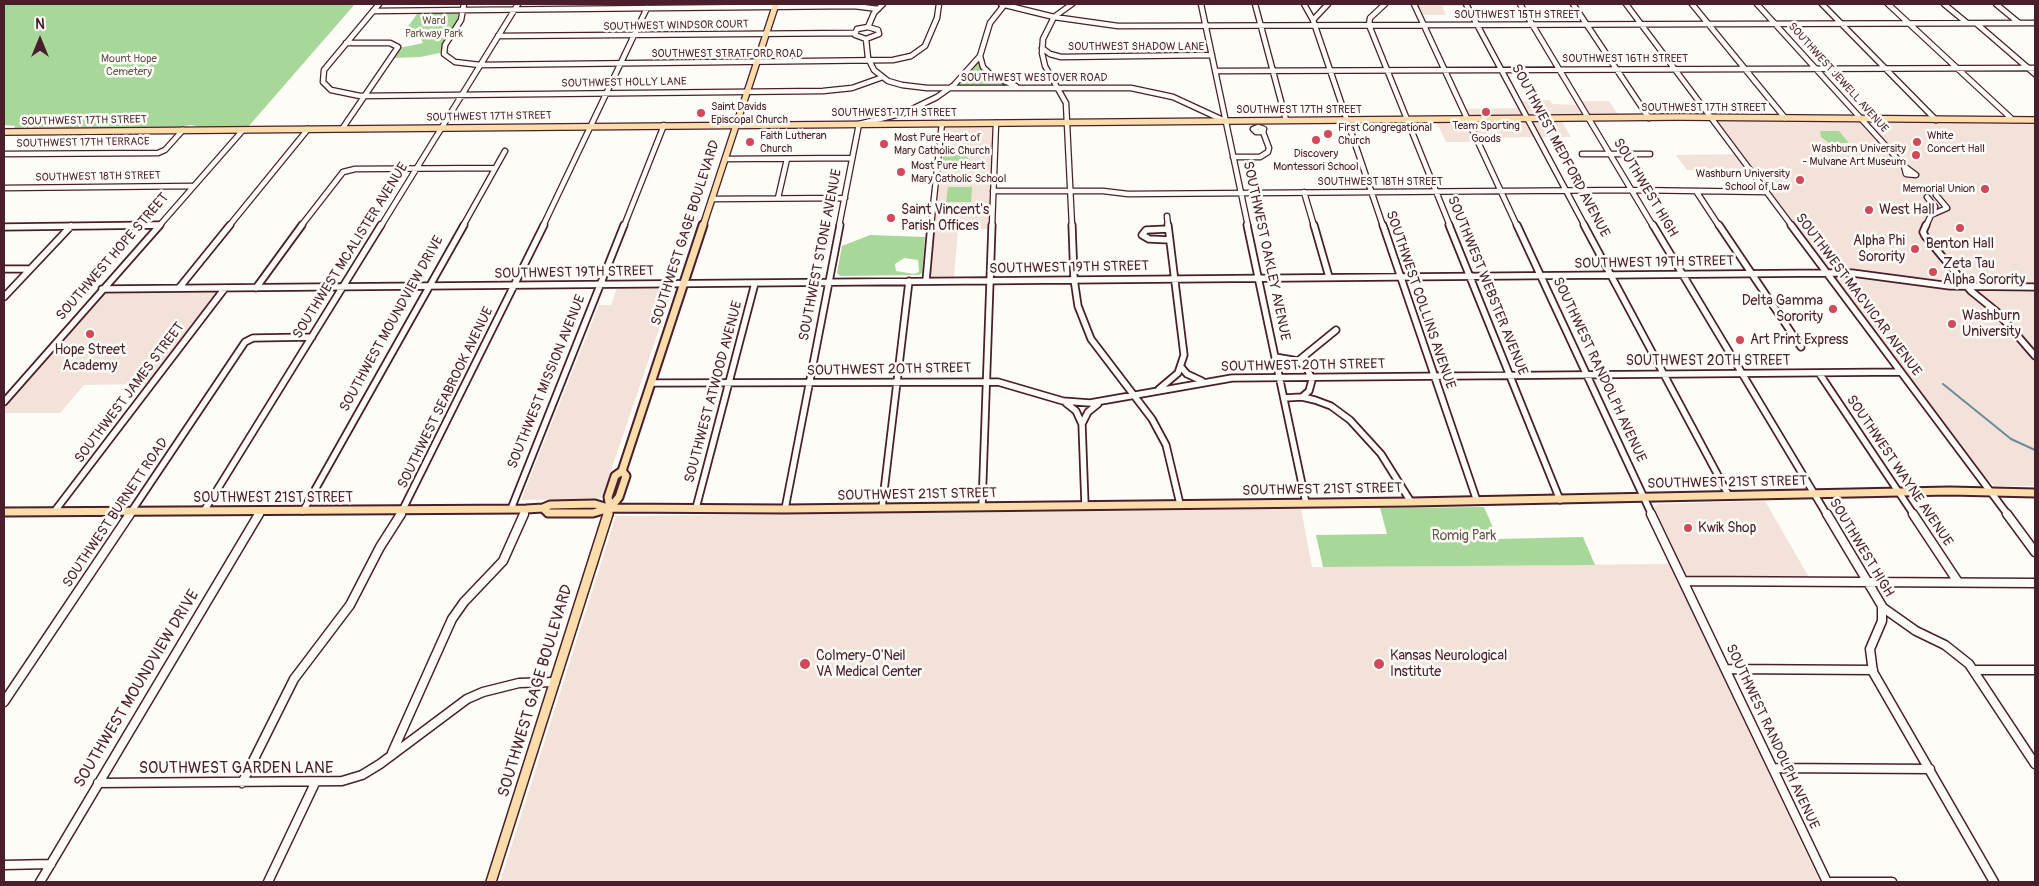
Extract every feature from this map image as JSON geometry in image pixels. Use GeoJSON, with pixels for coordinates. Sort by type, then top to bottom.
{"type":"FeatureCollection","features":[{"type":"Feature","properties":{"kind":"main road","name":"SOUTHWEST GAGE BOULEVARD"},"geometry":{"type":"LineString","coordinates":[[491,882],[610,508],[619,497],[626,476],[622,471],[776,5]]}},
{"type":"Feature","properties":{"kind":"main road","name":"SOUTHWEST 17TH STREET"},"geometry":{"type":"LineString","coordinates":[[4,132],[1528,118],[2035,118]]}},
{"type":"Feature","properties":{"kind":"main road","name":"SOUTHWEST 21ST STREET"},"geometry":{"type":"LineString","coordinates":[[4,512],[404,511],[543,508],[548,513],[593,512],[610,508],[882,508],[1560,500],[1814,494],[2035,493]]}},
{"type":"Feature","properties":{"kind":"street"},"geometry":{"type":"LineString","coordinates":[[346,43],[379,4]]}},
{"type":"Feature","properties":{"kind":"street"},"geometry":{"type":"LineString","coordinates":[[416,10],[421,4]]}},
{"type":"Feature","properties":{"kind":"street"},"geometry":{"type":"LineString","coordinates":[[462,10],[464,4]]}},
{"type":"Feature","properties":{"kind":"street","name":"SOUTHWEST MCALISTER AVENUE"},"geometry":{"type":"LineString","coordinates":[[204,511],[518,4]]}},
{"type":"Feature","properties":{"kind":"street"},"geometry":{"type":"LineString","coordinates":[[868,27],[883,4]]}},
{"type":"Feature","properties":{"kind":"street","name":"SOUTHWEST STRATFORD ROAD"},"geometry":{"type":"LineString","coordinates":[[462,10],[460,24],[445,45],[444,54],[455,62],[480,65],[870,62],[911,56],[921,50],[927,43],[934,26],[939,4]]}},
{"type":"Feature","properties":{"kind":"street"},"geometry":{"type":"LineString","coordinates":[[859,124],[904,113],[928,102],[950,88],[980,56],[990,23],[1004,4]]}},
{"type":"Feature","properties":{"kind":"street","name":"SOUTHWEST 15TH STREET"},"geometry":{"type":"LineString","coordinates":[[1004,4],[1054,17],[1118,26],[1314,23],[2035,23]]}},
{"type":"Feature","properties":{"kind":"street"},"geometry":{"type":"LineString","coordinates":[[1072,4],[1054,17],[1043,39],[1042,48],[1045,66],[1066,103],[1074,280],[1078,306],[1091,339],[1152,420],[1166,445],[1180,504]]}},
{"type":"Feature","properties":{"kind":"street","name":"SOUTHWEST OAKLEY AVENUE"},"geometry":{"type":"LineString","coordinates":[[1201,4],[1306,503]]}},
{"type":"Feature","properties":{"kind":"street"},"geometry":{"type":"LineString","coordinates":[[1255,4],[1286,120]]}},
{"type":"Feature","properties":{"kind":"street","name":"SOUTHWEST COLLINS AVENUE"},"geometry":{"type":"LineString","coordinates":[[1304,4],[1314,23],[1477,501]]}},
{"type":"Feature","properties":{"kind":"street"},"geometry":{"type":"LineString","coordinates":[[1314,23],[1328,4]]}},
{"type":"Feature","properties":{"kind":"street"},"geometry":{"type":"LineString","coordinates":[[1369,24],[1370,18],[1385,4]]}},
{"type":"Feature","properties":{"kind":"street","name":"SOUTHWEST RANDOLPH AVENUE"},"geometry":{"type":"LineString","coordinates":[[1414,4],[1542,275],[1644,498],[1827,882]]}},
{"type":"Feature","properties":{"kind":"street","name":"SOUTHWEST MEDFORD AVENUE"},"geometry":{"type":"LineString","coordinates":[[1466,4],[1613,275],[1729,496]]}},
{"type":"Feature","properties":{"kind":"street","name":"SOUTHWEST HIGH"},"geometry":{"type":"LineString","coordinates":[[1520,4],[1882,606],[1882,622],[1870,644],[1873,670],[1994,882]]}},
{"type":"Feature","properties":{"kind":"street"},"geometry":{"type":"LineString","coordinates":[[1573,4],[1648,118]]}},
{"type":"Feature","properties":{"kind":"street","name":"SOUTHWEST MACVICAR AVENUE"},"geometry":{"type":"LineString","coordinates":[[1626,4],[2035,552]]}},
{"type":"Feature","properties":{"kind":"street"},"geometry":{"type":"LineString","coordinates":[[1692,4],[1785,118]]}},
{"type":"Feature","properties":{"kind":"street","name":"SOUTHWEST JEWELL AVENUE"},"geometry":{"type":"LineString","coordinates":[[1757,4],[1904,166]]}},
{"type":"Feature","properties":{"kind":"street"},"geometry":{"type":"LineString","coordinates":[[1822,4],[1935,118]]}},
{"type":"Feature","properties":{"kind":"street"},"geometry":{"type":"LineString","coordinates":[[1888,4],[2011,118]]}},
{"type":"Feature","properties":{"kind":"street"},"geometry":{"type":"LineString","coordinates":[[1944,4],[1967,24]]}},
{"type":"Feature","properties":{"kind":"street"},"geometry":{"type":"LineString","coordinates":[[1996,4],[2019,24]]}},
{"type":"Feature","properties":{"kind":"street"},"geometry":{"type":"LineString","coordinates":[[373,11],[776,5],[854,6],[878,9]]}},
{"type":"Feature","properties":{"kind":"street","name":"SOUTHWEST SEABROOK AVENUE"},"geometry":{"type":"LineString","coordinates":[[242,783],[294,679],[310,655],[350,606],[385,538],[404,511],[592,126],[647,8]]}},
{"type":"Feature","properties":{"kind":"street","name":"SOUTHWEST WEBSTER AVENUE"},"geometry":{"type":"LineString","coordinates":[[1369,24],[1560,500]]}},
{"type":"Feature","properties":{"kind":"street"},"geometry":{"type":"LineString","coordinates":[[1977,24],[2035,74]]}},
{"type":"Feature","properties":{"kind":"street"},"geometry":{"type":"LineString","coordinates":[[868,27],[876,28],[879,33],[875,37],[866,39],[856,37],[854,33],[860,28],[868,27]]}},
{"type":"Feature","properties":{"kind":"street","name":"SOUTHWEST WINDSOR COURT"},"geometry":{"type":"LineString","coordinates":[[498,36],[854,33]]}},
{"type":"Feature","properties":{"kind":"street"},"geometry":{"type":"LineString","coordinates":[[866,39],[870,62]]}},
{"type":"Feature","properties":{"kind":"street"},"geometry":{"type":"LineString","coordinates":[[342,129],[398,47],[390,43],[346,43]]}},
{"type":"Feature","properties":{"kind":"street","name":"SOUTHWEST HOLLY LANE"},"geometry":{"type":"LineString","coordinates":[[346,43],[324,70],[323,82],[329,88],[339,93],[364,96],[834,90],[861,86],[883,77]]}},
{"type":"Feature","properties":{"kind":"street","name":"SOUTHWEST SHADOW LANE"},"geometry":{"type":"LineString","coordinates":[[1042,48],[1050,54],[1061,56],[1212,55]]}},
{"type":"Feature","properties":{"kind":"street"},"geometry":{"type":"LineString","coordinates":[[980,56],[983,67],[992,76],[1027,88]]}},
{"type":"Feature","properties":{"kind":"street","name":"SOUTHWEST SHADOW LANE"},"geometry":{"type":"LineString","coordinates":[[1045,66],[1048,61],[1061,56]]}},
{"type":"Feature","properties":{"kind":"street","name":"SOUTHWEST WESTOVER ROAD"},"geometry":{"type":"LineString","coordinates":[[870,62],[874,70],[883,77],[910,87],[1120,87],[1150,91],[1180,99],[1225,121]]}},
{"type":"Feature","properties":{"kind":"street","name":"SOUTHWEST 16TH STREET"},"geometry":{"type":"LineString","coordinates":[[1215,71],[1616,68],[2035,68]]}},
{"type":"Feature","properties":{"kind":"street"},"geometry":{"type":"LineString","coordinates":[[904,113],[901,119],[906,123]]}},
{"type":"Feature","properties":{"kind":"street"},"geometry":{"type":"LineString","coordinates":[[982,506],[985,382],[996,122]]}},
{"type":"Feature","properties":{"kind":"street"},"geometry":{"type":"LineString","coordinates":[[926,281],[942,123]]}},
{"type":"Feature","properties":{"kind":"street","name":"SOUTHWEST STONE AVENUE"},"geometry":{"type":"LineString","coordinates":[[785,509],[859,124]]}},
{"type":"Feature","properties":{"kind":"street","name":"SOUTHWEST MISSION AVENUE"},"geometry":{"type":"LineString","coordinates":[[512,509],[664,125]]}},
{"type":"Feature","properties":{"kind":"street"},"geometry":{"type":"LineString","coordinates":[[179,288],[308,129]]}},
{"type":"Feature","properties":{"kind":"street","name":"SOUTHWEST 17TH TERRACE"},"geometry":{"type":"LineString","coordinates":[[4,154],[158,153],[165,150],[183,130]]}},
{"type":"Feature","properties":{"kind":"street","name":"SOUTHWEST HOPE STREET"},"geometry":{"type":"LineString","coordinates":[[4,402],[243,130]]}},
{"type":"Feature","properties":{"kind":"street"},"geometry":{"type":"LineString","coordinates":[[1233,157],[1260,157],[1268,152],[1269,148],[1263,132]]}},
{"type":"Feature","properties":{"kind":"street","name":"SOUTHWEST MOUNDVIEW DRIVE"},"geometry":{"type":"LineString","coordinates":[[303,511],[505,151]]}},
{"type":"Feature","properties":{"kind":"street"},"geometry":{"type":"LineString","coordinates":[[1582,154],[1650,154]]}},
{"type":"Feature","properties":{"kind":"street"},"geometry":{"type":"LineString","coordinates":[[725,160],[852,158]]}},
{"type":"Feature","properties":{"kind":"street"},"geometry":{"type":"LineString","coordinates":[[778,198],[788,159]]}},
{"type":"Feature","properties":{"kind":"street"},"geometry":{"type":"LineString","coordinates":[[256,288],[338,176],[353,169],[495,168]]}},
{"type":"Feature","properties":{"kind":"street","name":"SOUTHWEST 18TH STREET"},"geometry":{"type":"LineString","coordinates":[[4,188],[192,186]]}},
{"type":"Feature","properties":{"kind":"street","name":"SOUTHWEST 18TH STREET"},"geometry":{"type":"LineString","coordinates":[[993,192],[1103,191],[1123,194],[1632,190],[1766,192]]}},
{"type":"Feature","properties":{"kind":"street"},"geometry":{"type":"LineString","coordinates":[[1304,192],[1329,277]]}},
{"type":"Feature","properties":{"kind":"street"},"geometry":{"type":"LineString","coordinates":[[1696,192],[1801,346]]}},
{"type":"Feature","properties":{"kind":"street"},"geometry":{"type":"LineString","coordinates":[[1933,212],[1944,211],[1948,208],[1936,195]]}},
{"type":"Feature","properties":{"kind":"street"},"geometry":{"type":"LineString","coordinates":[[1927,197],[1935,207],[1923,234],[1967,286],[1997,312],[2035,356]]}},
{"type":"Feature","properties":{"kind":"street"},"geometry":{"type":"LineString","coordinates":[[712,199],[845,198]]}},
{"type":"Feature","properties":{"kind":"street"},"geometry":{"type":"LineString","coordinates":[[1151,392],[1168,383],[1181,367],[1184,351],[1167,216]]}},
{"type":"Feature","properties":{"kind":"street"},"geometry":{"type":"LineString","coordinates":[[4,226],[158,225]]}},
{"type":"Feature","properties":{"kind":"street"},"geometry":{"type":"LineString","coordinates":[[4,297],[71,226]]}},
{"type":"Feature","properties":{"kind":"street"},"geometry":{"type":"LineString","coordinates":[[1168,229],[1146,230],[1142,235],[1149,239],[1170,240]]}},
{"type":"Feature","properties":{"kind":"street"},"geometry":{"type":"LineString","coordinates":[[4,269],[30,269]]}},
{"type":"Feature","properties":{"kind":"street","name":"SOUTHWEST 19TH STREET"},"geometry":{"type":"LineString","coordinates":[[102,289],[1751,273],[1852,273],[1935,285],[2035,286]]}},
{"type":"Feature","properties":{"kind":"street"},"geometry":{"type":"LineString","coordinates":[[882,508],[909,281]]}},
{"type":"Feature","properties":{"kind":"street","name":"SOUTHWEST ATWOOD AVENUE"},"geometry":{"type":"LineString","coordinates":[[696,508],[756,283]]}},
{"type":"Feature","properties":{"kind":"street","name":"SOUTHWEST JAMES STREET"},"geometry":{"type":"LineString","coordinates":[[54,512],[225,288]]}},
{"type":"Feature","properties":{"kind":"street"},"geometry":{"type":"LineString","coordinates":[[1298,361],[1336,330]]}},
{"type":"Feature","properties":{"kind":"street","name":"SOUTHWEST BURNETT ROAD"},"geometry":{"type":"LineString","coordinates":[[4,702],[245,342],[250,339],[312,337]]}},
{"type":"Feature","properties":{"kind":"street"},"geometry":{"type":"LineString","coordinates":[[1275,357],[1298,361],[1307,368],[1312,377],[1312,387],[1302,397]]}},
{"type":"Feature","properties":{"kind":"street"},"geometry":{"type":"LineString","coordinates":[[1181,367],[1191,378],[1205,382]]}},
{"type":"Feature","properties":{"kind":"street","name":"SOUTHWEST 20TH STREET"},"geometry":{"type":"LineString","coordinates":[[652,383],[985,382],[1011,384],[1063,401],[1099,403],[1232,378],[1901,372]]}},
{"type":"Feature","properties":{"kind":"street","name":"SOUTHWEST WAYNE AVENUE"},"geometry":{"type":"LineString","coordinates":[[1818,373],[1958,582]]}},
{"type":"Feature","properties":{"kind":"street"},"geometry":{"type":"LineString","coordinates":[[1284,398],[1302,397],[1331,406],[1362,431],[1381,454],[1408,494],[1411,502]]}},
{"type":"Feature","properties":{"kind":"street"},"geometry":{"type":"LineString","coordinates":[[1063,401],[1076,411],[1082,424],[1085,505]]}},
{"type":"Feature","properties":{"kind":"street"},"geometry":{"type":"LineString","coordinates":[[1082,424],[1088,412],[1099,403]]}},
{"type":"Feature","properties":{"kind":"street"},"geometry":{"type":"LineString","coordinates":[[392,755],[452,620],[464,602],[503,561],[526,509]]}},
{"type":"Feature","properties":{"kind":"street","name":"SOUTHWEST MOUNDVIEW DRIVE"},"geometry":{"type":"LineString","coordinates":[[40,882],[261,511]]}},
{"type":"Feature","properties":{"kind":"street"},"geometry":{"type":"LineString","coordinates":[[1685,581],[2035,583]]}},
{"type":"Feature","properties":{"kind":"street"},"geometry":{"type":"LineString","coordinates":[[1882,606],[1916,631],[1945,645],[1974,670],[2035,764]]}},
{"type":"Feature","properties":{"kind":"street"},"geometry":{"type":"LineString","coordinates":[[1726,669],[1873,670]]}},
{"type":"Feature","properties":{"kind":"street"},"geometry":{"type":"LineString","coordinates":[[1974,670],[2035,670]]}},
{"type":"Feature","properties":{"kind":"street","name":"SOUTHWEST GARDEN LANE"},"geometry":{"type":"LineString","coordinates":[[98,783],[336,782],[355,777],[392,755],[467,700],[483,692],[519,683],[555,682]]}},
{"type":"Feature","properties":{"kind":"street"},"geometry":{"type":"LineString","coordinates":[[1773,768],[1930,769]]}},
{"type":"Feature","properties":{"kind":"street"},"geometry":{"type":"LineString","coordinates":[[268,882],[314,783]]}},
{"type":"Feature","properties":{"kind":"street"},"geometry":{"type":"LineString","coordinates":[[4,865],[51,864]]}},
{"type":"Feature","properties":{"kind":"street"},"geometry":{"type":"LineString","coordinates":[[1827,882],[1892,882]]}},
{"type":"Feature","properties":{"kind":"shaded area"},"geometry":{"type":"Polygon","coordinates":[[[1416,4],[1464,4],[1465,6],[1442,6],[1446,15],[1421,15],[1416,4]]]}},
{"type":"Feature","properties":{"kind":"shaded area"},"geometry":{"type":"Polygon","coordinates":[[[1550,100],[1552,104],[1578,105],[1584,115],[1530,116],[1520,101],[1550,100]]]}},
{"type":"Feature","properties":{"kind":"shaded area"},"geometry":{"type":"Polygon","coordinates":[[[1580,101],[1609,101],[1619,116],[1590,116],[1580,101]]]}},
{"type":"Feature","properties":{"kind":"shaded area"},"geometry":{"type":"Polygon","coordinates":[[[1520,108],[1524,116],[1469,116],[1465,109],[1520,108]]]}},
{"type":"Feature","properties":{"kind":"shaded area"},"geometry":{"type":"Polygon","coordinates":[[[1526,120],[1536,137],[1479,138],[1471,122],[1526,120]]]}},
{"type":"Feature","properties":{"kind":"shaded area"},"geometry":{"type":"Polygon","coordinates":[[[1532,120],[1561,120],[1571,137],[1541,137],[1532,120]]]}},
{"type":"Feature","properties":{"kind":"shaded area","name":"Washburn University"},"geometry":{"type":"Polygon","coordinates":[[[1716,120],[2035,121],[2035,486],[1995,486],[1983,477],[1753,171],[1687,170],[1676,155],[1741,154],[1716,120]]]}},
{"type":"Feature","properties":{"kind":"shaded area"},"geometry":{"type":"Polygon","coordinates":[[[1436,121],[1465,121],[1476,142],[1446,142],[1436,121]]]}},
{"type":"Feature","properties":{"kind":"shaded area"},"geometry":{"type":"Polygon","coordinates":[[[937,125],[993,125],[989,229],[958,229],[954,278],[923,279],[937,125]]]}},
{"type":"Feature","properties":{"kind":"shaded area"},"geometry":{"type":"Polygon","coordinates":[[[618,285],[674,285],[602,497],[597,499],[521,500],[599,305],[611,305],[618,285]]]}},
{"type":"Feature","properties":{"kind":"shaded area"},"geometry":{"type":"Polygon","coordinates":[[[219,291],[148,384],[84,385],[60,413],[4,413],[4,404],[103,292],[219,291]]]}},
{"type":"Feature","properties":{"kind":"shaded area"},"geometry":{"type":"Polygon","coordinates":[[[1765,501],[1810,579],[1686,576],[1654,507],[1658,504],[1765,501]]]}},
{"type":"Feature","properties":{"kind":"shaded area"},"geometry":{"type":"Polygon","coordinates":[[[1301,509],[1312,567],[1670,564],[1820,882],[500,882],[616,516],[1301,509]]]}},
{"type":"Feature","properties":{"kind":"green space","name":"Mount Hope Cemetery"},"geometry":{"type":"Polygon","coordinates":[[[4,4],[355,4],[248,127],[201,127],[191,125],[181,127],[14,129],[15,126],[4,125],[4,4]]]}},
{"type":"Feature","properties":{"kind":"green space","name":"Ward Parkway Park"},"geometry":{"type":"Polygon","coordinates":[[[419,11],[459,11],[457,23],[440,53],[420,57],[393,58],[399,48],[423,43],[419,35],[405,31],[419,11]]]}},
{"type":"Feature","properties":{"kind":"green space"},"geometry":{"type":"Polygon","coordinates":[[[976,64],[980,64],[983,70],[994,79],[1009,86],[956,86],[976,64]]]}},
{"type":"Feature","properties":{"kind":"green space"},"geometry":{"type":"Polygon","coordinates":[[[1820,131],[1839,131],[1849,143],[1829,143],[1821,137],[1820,131]]]}},
{"type":"Feature","properties":{"kind":"green space"},"geometry":{"type":"Polygon","coordinates":[[[943,152],[968,153],[967,166],[943,168],[943,152]]]}},
{"type":"Feature","properties":{"kind":"green space"},"geometry":{"type":"Polygon","coordinates":[[[948,187],[972,187],[971,202],[946,202],[948,187]]]}},
{"type":"Feature","properties":{"kind":"green space"},"geometry":{"type":"Polygon","coordinates":[[[870,235],[925,237],[922,273],[919,275],[840,276],[837,273],[842,246],[870,235]],[[904,258],[895,264],[896,271],[914,274],[919,272],[918,260],[904,258]]]}},
{"type":"Feature","properties":{"kind":"green space","name":"Romig Park"},"geometry":{"type":"Polygon","coordinates":[[[1484,507],[1498,539],[1583,537],[1595,565],[1323,567],[1316,535],[1387,534],[1380,508],[1484,507]]]}},
{"type":"Feature","properties":{"kind":"waterway"},"geometry":{"type":"LineString","coordinates":[[1943,384],[2011,439],[2035,450]]}},
{"type":"Feature","properties":{"kind":"place","name":"Team Sporting Goods"},"geometry":{"type":"Point","coordinates":[1486,112]}},
{"type":"Feature","properties":{"kind":"place","name":"Saint Davids Episcopal Church"},"geometry":{"type":"Point","coordinates":[701,113]}},
{"type":"Feature","properties":{"kind":"place","name":"First Congregational Church"},"geometry":{"type":"Point","coordinates":[1328,134]}},
{"type":"Feature","properties":{"kind":"place","name":"Discovery Montessori School"},"geometry":{"type":"Point","coordinates":[1316,140]}},
{"type":"Feature","properties":{"kind":"place","name":"Faith Lutheran Church"},"geometry":{"type":"Point","coordinates":[750,142]}},
{"type":"Feature","properties":{"kind":"place","name":"White Concert Hall"},"geometry":{"type":"Point","coordinates":[1917,142]}},
{"type":"Feature","properties":{"kind":"place","name":"Most Pure Heart of Mary Catholic Church"},"geometry":{"type":"Point","coordinates":[884,144]}},
{"type":"Feature","properties":{"kind":"place","name":"Washburn University - Mulvane Art Museum"},"geometry":{"type":"Point","coordinates":[1916,155]}},
{"type":"Feature","properties":{"kind":"place","name":"Most Pure Heart Mary Catholic School"},"geometry":{"type":"Point","coordinates":[901,172]}},
{"type":"Feature","properties":{"kind":"place","name":"Washburn University School of Law"},"geometry":{"type":"Point","coordinates":[1800,180]}},
{"type":"Feature","properties":{"kind":"place","name":"Memorial Union"},"geometry":{"type":"Point","coordinates":[1985,189]}},
{"type":"Feature","properties":{"kind":"place","name":"West Hall"},"geometry":{"type":"Point","coordinates":[1869,210]}},
{"type":"Feature","properties":{"kind":"place","name":"Saint Vincent's Parish Offices"},"geometry":{"type":"Point","coordinates":[891,218]}},
{"type":"Feature","properties":{"kind":"place","name":"Benton Hall"},"geometry":{"type":"Point","coordinates":[1960,228]}},
{"type":"Feature","properties":{"kind":"place","name":"Alpha Phi Sorority"},"geometry":{"type":"Point","coordinates":[1915,249]}},
{"type":"Feature","properties":{"kind":"place","name":"Zeta Tau Alpha Sorority"},"geometry":{"type":"Point","coordinates":[1933,272]}},
{"type":"Feature","properties":{"kind":"place","name":"Delta Gamma Sorority"},"geometry":{"type":"Point","coordinates":[1833,309]}},
{"type":"Feature","properties":{"kind":"place","name":"Washburn University"},"geometry":{"type":"Point","coordinates":[1952,324]}},
{"type":"Feature","properties":{"kind":"place","name":"Hope Street Academy"},"geometry":{"type":"Point","coordinates":[90,334]}},
{"type":"Feature","properties":{"kind":"place","name":"Art Print Express"},"geometry":{"type":"Point","coordinates":[1740,340]}},
{"type":"Feature","properties":{"kind":"place","name":"Kwik Shop"},"geometry":{"type":"Point","coordinates":[1688,528]}},
{"type":"Feature","properties":{"kind":"place","name":"Colmery-O'Neil VA Medical Center"},"geometry":{"type":"Point","coordinates":[805,664]}},
{"type":"Feature","properties":{"kind":"place","name":"Kansas Neurological Institute"},"geometry":{"type":"Point","coordinates":[1379,664]}}]}
